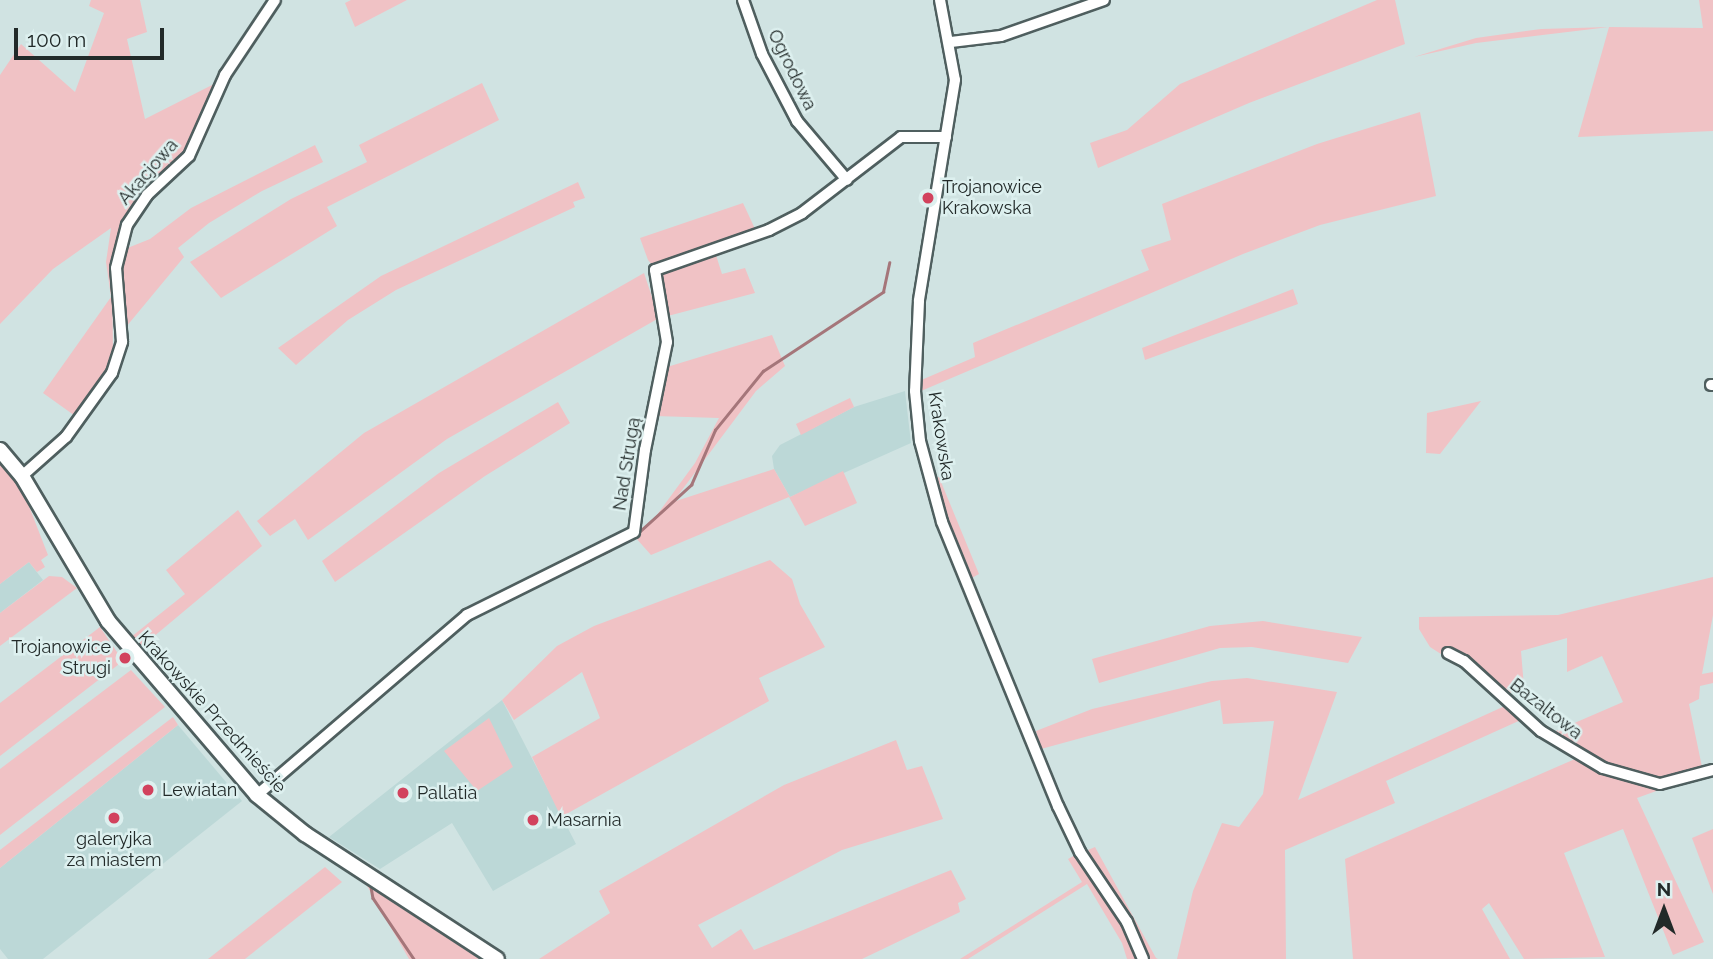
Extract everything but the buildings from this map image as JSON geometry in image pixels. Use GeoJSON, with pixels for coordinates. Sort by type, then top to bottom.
{"type":"FeatureCollection","features":[{"type":"Feature","properties":{"kind":"main road","name":"Krakowskie Przedmieście"},"geometry":{"type":"LineString","coordinates":[[0,450],[22,476],[99,610],[257,795],[305,834],[496,959]]}},
{"type":"Feature","properties":{"kind":"street","name":"Akacjowa"},"geometry":{"type":"LineString","coordinates":[[22,476],[66,437],[112,373],[122,342],[116,268],[128,225],[147,195],[189,156],[225,75],[275,0]]}},
{"type":"Feature","properties":{"kind":"street","name":"Ogrodowa"},"geometry":{"type":"LineString","coordinates":[[743,0],[762,54],[797,121],[848,180]]}},
{"type":"Feature","properties":{"kind":"street","name":"Krakowska"},"geometry":{"type":"LineString","coordinates":[[940,0],[951,42],[955,80],[918,307],[915,391],[920,442],[930,487],[962,572],[1080,852],[1126,922],[1143,959]]}},
{"type":"Feature","properties":{"kind":"street"},"geometry":{"type":"LineString","coordinates":[[951,42],[1000,36],[1104,0]]}},
{"type":"Feature","properties":{"kind":"street","name":"Nad Strugą"},"geometry":{"type":"LineString","coordinates":[[257,795],[467,615],[634,532],[645,450],[667,342],[655,270],[769,230],[808,210],[901,137],[946,137]]}},
{"type":"Feature","properties":{"kind":"street","name":"Bazaltowa"},"geometry":{"type":"LineString","coordinates":[[1448,653],[1464,661],[1541,731],[1603,768],[1660,784],[1713,770]]}},
{"type":"Feature","properties":{"kind":"shaded area"},"geometry":{"type":"Polygon","coordinates":[[[91,0],[140,0],[147,32],[127,39],[145,119],[216,83],[182,156],[140,194],[119,233],[112,262],[113,356],[78,418],[43,393],[111,297],[106,262],[111,228],[53,269],[0,324],[0,75],[21,44],[75,92],[104,13],[89,6],[91,0]]]}},
{"type":"Feature","properties":{"kind":"shaded area"},"geometry":{"type":"Polygon","coordinates":[[[351,0],[407,0],[355,27],[345,3],[351,0]]]}},
{"type":"Feature","properties":{"kind":"shaded area"},"geometry":{"type":"Polygon","coordinates":[[[1377,0],[1395,0],[1405,44],[1249,103],[1098,168],[1090,143],[1127,130],[1180,84],[1377,0]]]}},
{"type":"Feature","properties":{"kind":"shaded area"},"geometry":{"type":"Polygon","coordinates":[[[1699,0],[1713,0],[1713,131],[1578,137],[1609,27],[1703,28],[1699,0]]]}},
{"type":"Feature","properties":{"kind":"shaded area"},"geometry":{"type":"Polygon","coordinates":[[[1609,27],[1476,43],[1414,57],[1476,38],[1541,29],[1609,27]]]}},
{"type":"Feature","properties":{"kind":"shaded area"},"geometry":{"type":"Polygon","coordinates":[[[482,83],[499,120],[327,207],[337,226],[221,298],[190,262],[291,199],[367,162],[359,145],[482,83]]]}},
{"type":"Feature","properties":{"kind":"shaded area"},"geometry":{"type":"Polygon","coordinates":[[[1420,112],[1436,196],[1320,225],[1243,254],[921,391],[919,381],[975,357],[973,343],[1149,270],[1141,250],[1171,240],[1162,204],[1317,144],[1420,112]]]}},
{"type":"Feature","properties":{"kind":"shaded area"},"geometry":{"type":"Polygon","coordinates":[[[315,145],[323,162],[262,191],[209,223],[178,248],[184,257],[126,327],[120,290],[125,249],[150,239],[191,208],[315,145]]]}},
{"type":"Feature","properties":{"kind":"shaded area"},"geometry":{"type":"Polygon","coordinates":[[[578,182],[585,198],[573,202],[575,207],[396,290],[348,320],[296,365],[278,348],[381,276],[578,182]]]}},
{"type":"Feature","properties":{"kind":"shaded area"},"geometry":{"type":"Polygon","coordinates":[[[743,203],[756,231],[653,266],[648,260],[640,238],[743,203]]]}},
{"type":"Feature","properties":{"kind":"shaded area"},"geometry":{"type":"Polygon","coordinates":[[[715,252],[722,274],[745,268],[755,293],[664,317],[657,278],[661,271],[715,252]]]}},
{"type":"Feature","properties":{"kind":"shaded area"},"geometry":{"type":"Polygon","coordinates":[[[644,273],[659,318],[447,439],[308,540],[295,519],[270,536],[257,521],[364,433],[644,273]]]}},
{"type":"Feature","properties":{"kind":"shaded area"},"geometry":{"type":"Polygon","coordinates":[[[1293,289],[1298,304],[1145,360],[1142,348],[1293,289]]]}},
{"type":"Feature","properties":{"kind":"shaded area"},"geometry":{"type":"Polygon","coordinates":[[[772,335],[785,366],[756,391],[673,502],[774,469],[790,497],[843,471],[857,503],[805,526],[789,497],[651,555],[635,537],[637,531],[651,523],[695,463],[719,418],[655,416],[667,367],[772,335]]]}},
{"type":"Feature","properties":{"kind":"shaded area"},"geometry":{"type":"Polygon","coordinates":[[[905,391],[911,443],[790,497],[774,469],[772,456],[780,445],[854,407],[905,391]]]}},
{"type":"Feature","properties":{"kind":"shaded area"},"geometry":{"type":"Polygon","coordinates":[[[850,398],[854,407],[801,435],[796,424],[850,398]]]}},
{"type":"Feature","properties":{"kind":"shaded area"},"geometry":{"type":"Polygon","coordinates":[[[1481,401],[1440,454],[1426,453],[1427,413],[1481,401]]]}},
{"type":"Feature","properties":{"kind":"shaded area"},"geometry":{"type":"Polygon","coordinates":[[[558,402],[570,423],[485,476],[335,582],[322,561],[439,473],[558,402]]]}},
{"type":"Feature","properties":{"kind":"shaded area"},"geometry":{"type":"Polygon","coordinates":[[[0,461],[25,496],[48,555],[41,560],[45,567],[37,572],[29,562],[0,584],[0,461]]]}},
{"type":"Feature","properties":{"kind":"shaded area"},"geometry":{"type":"Polygon","coordinates":[[[939,477],[979,574],[970,579],[934,479],[939,477]]]}},
{"type":"Feature","properties":{"kind":"shaded area"},"geometry":{"type":"Polygon","coordinates":[[[238,510],[262,546],[140,648],[131,637],[185,594],[166,570],[238,510]]]}},
{"type":"Feature","properties":{"kind":"shaded area"},"geometry":{"type":"Polygon","coordinates":[[[770,560],[792,579],[800,604],[825,647],[759,678],[769,701],[561,817],[532,757],[600,718],[582,672],[514,720],[502,700],[557,646],[594,626],[770,560]]]}},
{"type":"Feature","properties":{"kind":"shaded area"},"geometry":{"type":"Polygon","coordinates":[[[29,562],[43,580],[0,613],[0,584],[29,562]]]}},
{"type":"Feature","properties":{"kind":"shaded area"},"geometry":{"type":"Polygon","coordinates":[[[49,576],[62,577],[77,588],[0,646],[0,613],[49,576]]]}},
{"type":"Feature","properties":{"kind":"shaded area"},"geometry":{"type":"Polygon","coordinates":[[[1713,577],[1713,615],[1702,674],[1713,672],[1713,683],[1700,686],[1699,699],[1689,704],[1702,767],[1665,781],[1602,765],[1549,734],[1623,702],[1602,656],[1567,672],[1567,638],[1521,651],[1524,687],[1505,695],[1430,647],[1419,629],[1419,617],[1558,615],[1713,577]]]}},
{"type":"Feature","properties":{"kind":"shaded area"},"geometry":{"type":"Polygon","coordinates":[[[1263,621],[1362,637],[1348,663],[1252,647],[1220,648],[1099,683],[1092,659],[1210,626],[1263,621]]]}},
{"type":"Feature","properties":{"kind":"shaded area"},"geometry":{"type":"Polygon","coordinates":[[[100,627],[123,661],[0,756],[0,703],[100,627]]]}},
{"type":"Feature","properties":{"kind":"shaded area"},"geometry":{"type":"Polygon","coordinates":[[[131,670],[165,707],[0,835],[0,769],[131,670]]]}},
{"type":"Feature","properties":{"kind":"shaded area"},"geometry":{"type":"Polygon","coordinates":[[[1247,678],[1337,692],[1298,800],[1507,705],[1523,719],[1386,781],[1395,803],[1285,850],[1286,959],[1177,959],[1193,891],[1222,823],[1239,827],[1263,794],[1274,721],[1223,724],[1220,700],[1041,749],[1036,731],[1092,709],[1212,681],[1247,678]]]}},
{"type":"Feature","properties":{"kind":"shaded area"},"geometry":{"type":"Polygon","coordinates":[[[502,700],[576,844],[493,891],[452,823],[380,869],[329,837],[502,700]]]}},
{"type":"Feature","properties":{"kind":"shaded area"},"geometry":{"type":"Polygon","coordinates":[[[173,717],[178,725],[0,868],[0,850],[173,717]]]}},
{"type":"Feature","properties":{"kind":"shaded area"},"geometry":{"type":"Polygon","coordinates":[[[489,718],[513,767],[477,791],[444,751],[489,718]]]}},
{"type":"Feature","properties":{"kind":"shaded area"},"geometry":{"type":"Polygon","coordinates":[[[178,725],[242,801],[43,959],[8,959],[0,949],[0,868],[178,725]]]}},
{"type":"Feature","properties":{"kind":"shaded area"},"geometry":{"type":"Polygon","coordinates":[[[896,740],[907,770],[922,766],[943,819],[842,850],[698,925],[712,948],[741,929],[754,950],[951,870],[966,899],[958,903],[960,912],[862,959],[539,959],[610,913],[599,891],[784,785],[896,740]]]}},
{"type":"Feature","properties":{"kind":"shaded area"},"geometry":{"type":"Polygon","coordinates":[[[1575,759],[1622,780],[1659,790],[1637,798],[1704,942],[1673,955],[1623,829],[1564,853],[1605,957],[1524,959],[1489,903],[1482,909],[1510,959],[1353,959],[1345,859],[1575,759]]]}},
{"type":"Feature","properties":{"kind":"shaded area"},"geometry":{"type":"Polygon","coordinates":[[[1713,829],[1713,894],[1692,838],[1713,829]]]}},
{"type":"Feature","properties":{"kind":"shaded area"},"geometry":{"type":"Polygon","coordinates":[[[1095,847],[1158,959],[1148,959],[1140,937],[1088,850],[1095,847]]]}},
{"type":"Feature","properties":{"kind":"shaded area"},"geometry":{"type":"Polygon","coordinates":[[[1077,854],[1122,924],[1136,959],[1127,959],[1122,943],[1087,884],[968,959],[960,959],[1082,882],[1068,859],[1077,854]]]}},
{"type":"Feature","properties":{"kind":"shaded area"},"geometry":{"type":"Polygon","coordinates":[[[325,867],[342,882],[245,959],[208,959],[325,867]]]}},
{"type":"Feature","properties":{"kind":"shaded area"},"geometry":{"type":"Polygon","coordinates":[[[366,884],[369,884],[479,959],[409,959],[366,884]]]}},
{"type":"Feature","properties":{"kind":"waterway"},"geometry":{"type":"LineString","coordinates":[[638,533],[691,485],[715,430],[763,371],[883,292],[889,263]]}},
{"type":"Feature","properties":{"kind":"waterway"},"geometry":{"type":"LineString","coordinates":[[602,554],[610,550]]}},
{"type":"Feature","properties":{"kind":"waterway"},"geometry":{"type":"LineString","coordinates":[[582,564],[594,558]]}},
{"type":"Feature","properties":{"kind":"waterway"},"geometry":{"type":"LineString","coordinates":[[306,826],[350,855]]}},
{"type":"Feature","properties":{"kind":"waterway"},"geometry":{"type":"LineString","coordinates":[[371,887],[373,898],[414,959]]}},
{"type":"Feature","properties":{"kind":"place","name":"Trojanowice Krakowska"},"geometry":{"type":"Point","coordinates":[928,198]}},
{"type":"Feature","properties":{"kind":"place","name":"Trojanowice Strugi"},"geometry":{"type":"Point","coordinates":[125,658]}},
{"type":"Feature","properties":{"kind":"place","name":"Lewiatan"},"geometry":{"type":"Point","coordinates":[148,790]}},
{"type":"Feature","properties":{"kind":"place","name":"Pallatia"},"geometry":{"type":"Point","coordinates":[403,793]}},
{"type":"Feature","properties":{"kind":"place","name":"galeryjka za miastem"},"geometry":{"type":"Point","coordinates":[114,818]}},
{"type":"Feature","properties":{"kind":"place","name":"Masarnia"},"geometry":{"type":"Point","coordinates":[533,820]}}]}
